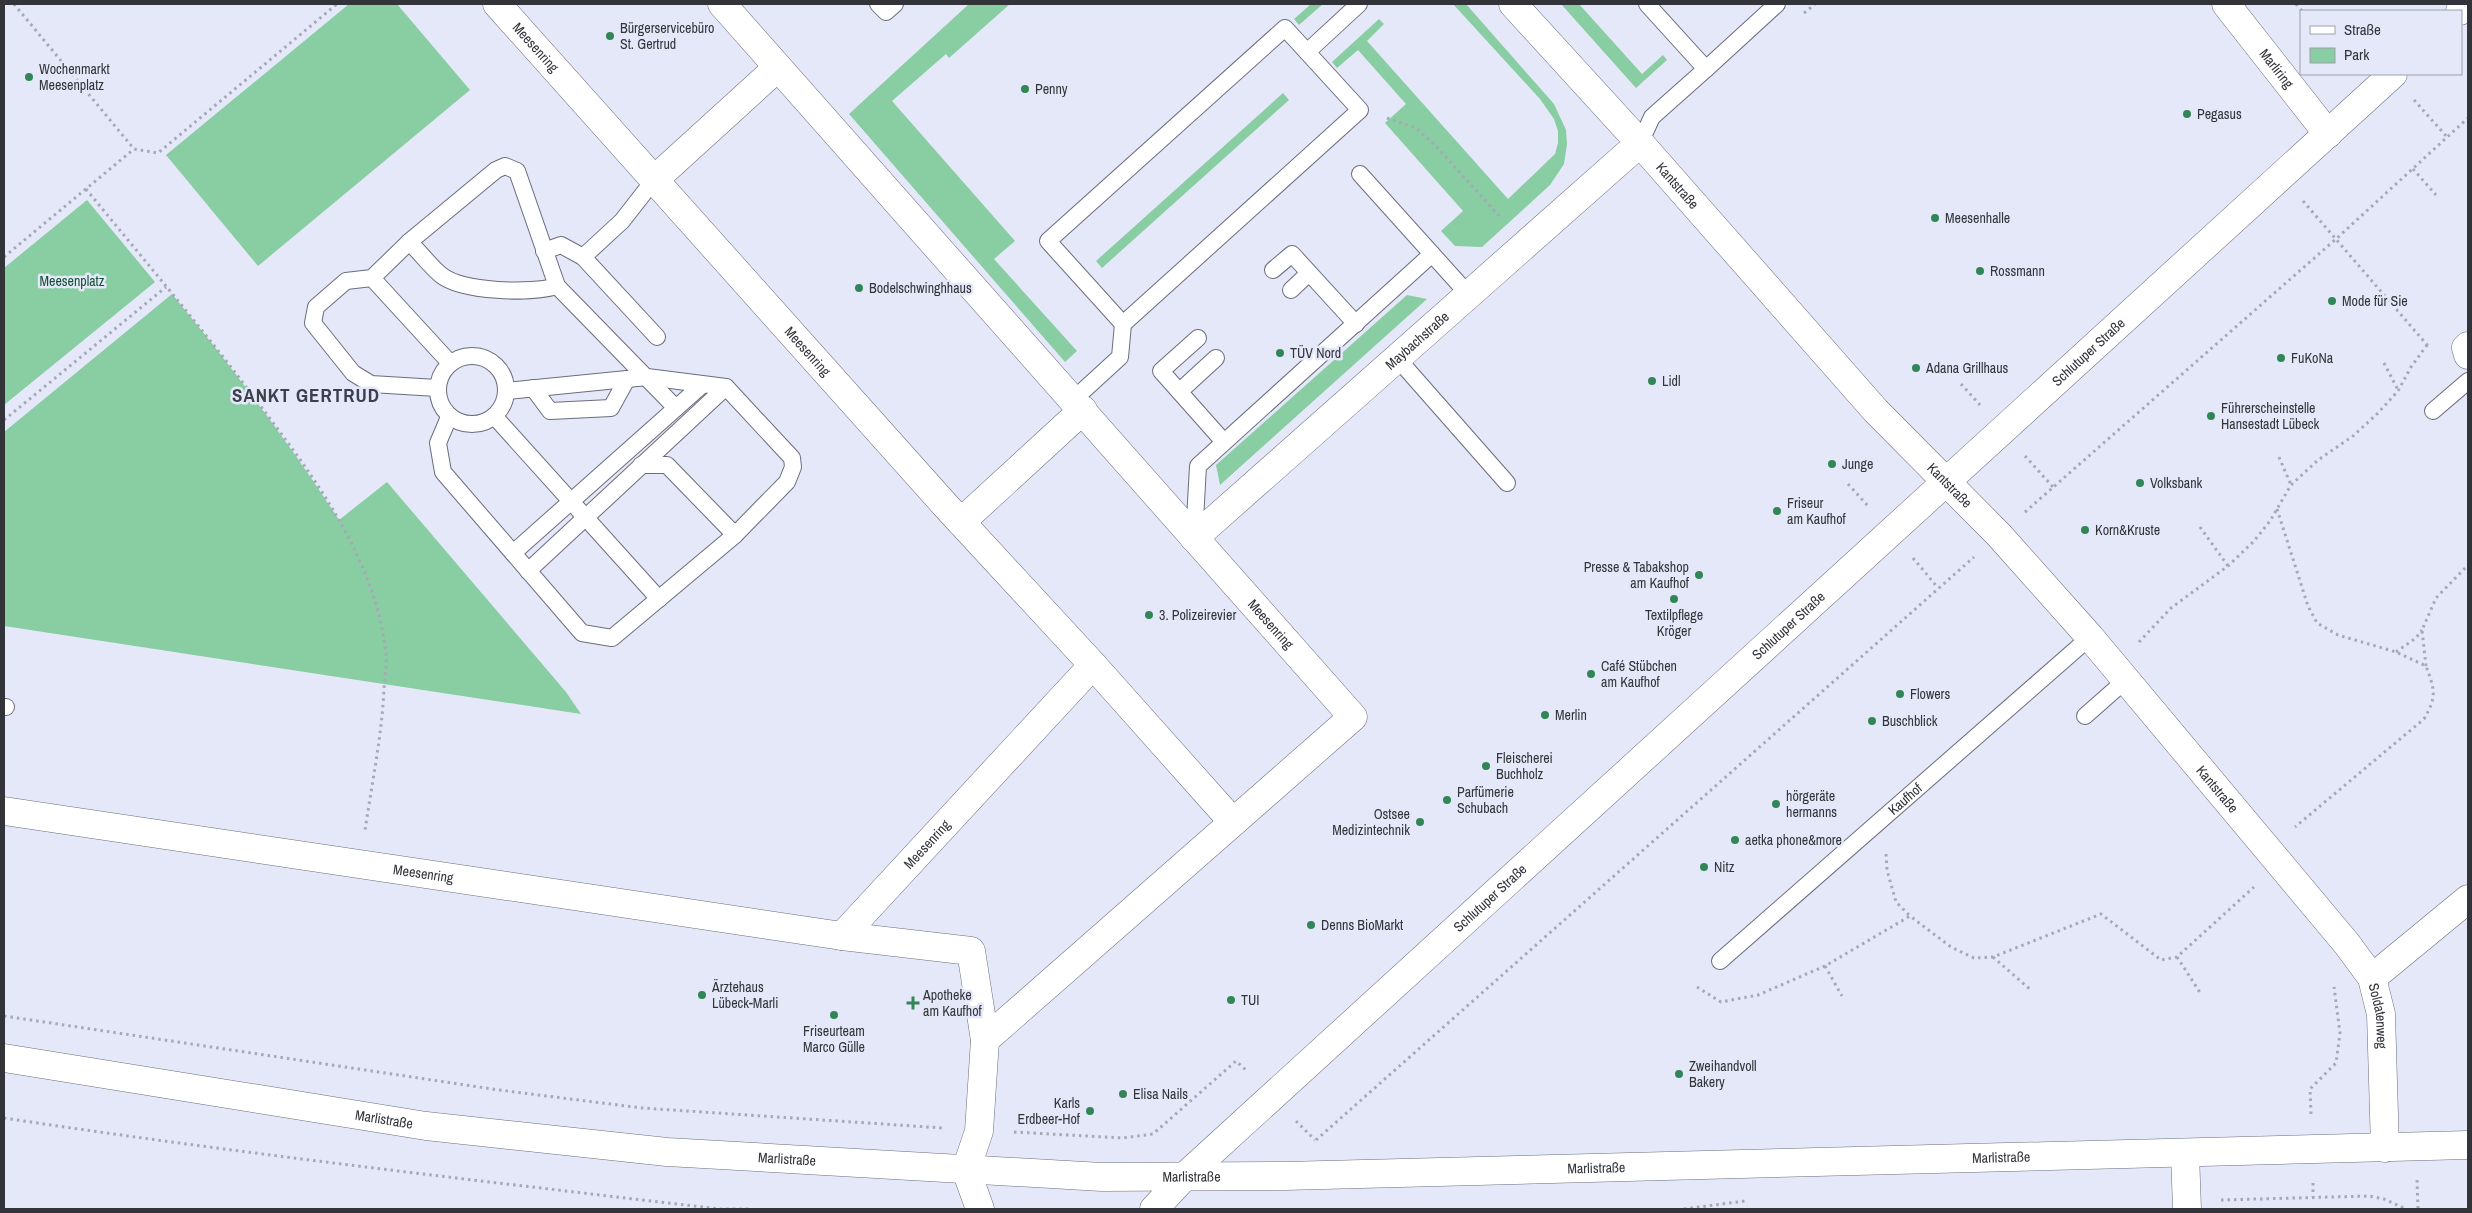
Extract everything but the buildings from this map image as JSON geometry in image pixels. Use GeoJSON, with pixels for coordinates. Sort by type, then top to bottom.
{"type":"FeatureCollection","features":[{"type":"Feature","properties":{"kind":"street","name":"Meesenring"},"geometry":{"type":"LineString","coordinates":[[497,4],[961,522],[1093,664],[1233,822]]}},
{"type":"Feature","properties":{"kind":"street","name":"Meesenring"},"geometry":{"type":"LineString","coordinates":[[722,4],[1353,717],[985,1040]]}},
{"type":"Feature","properties":{"kind":"street","name":"Kantstraße"},"geometry":{"type":"LineString","coordinates":[[1514,4],[1640,143],[1876,411],[1999,535],[2121,672],[2347,944],[2372,978]]}},
{"type":"Feature","properties":{"kind":"street","name":"Marliring"},"geometry":{"type":"LineString","coordinates":[[2226,4],[2328,134]]}},
{"type":"Feature","properties":{"kind":"street"},"geometry":{"type":"LineString","coordinates":[[654,180],[777,68]]}},
{"type":"Feature","properties":{"kind":"street","name":"Schlutuper Straße"},"geometry":{"type":"LineString","coordinates":[[1154,1209],[1184,1178],[2391,75]]}},
{"type":"Feature","properties":{"kind":"street","name":"Maybachstraße"},"geometry":{"type":"LineString","coordinates":[[1194,538],[1640,143]]}},
{"type":"Feature","properties":{"kind":"street"},"geometry":{"type":"LineString","coordinates":[[961,522],[1078,405]]}},
{"type":"Feature","properties":{"kind":"street","name":"Meesenring"},"geometry":{"type":"LineString","coordinates":[[842,936],[1093,664]]}},
{"type":"Feature","properties":{"kind":"street","name":"Meesenring"},"geometry":{"type":"LineString","coordinates":[[4,811],[842,936],[971,951],[985,1040],[979,1131],[966,1170]]}},
{"type":"Feature","properties":{"kind":"street","name":"Soldatenweg"},"geometry":{"type":"LineString","coordinates":[[2385,1148],[2381,1014],[2372,978],[2468,898]]}},
{"type":"Feature","properties":{"kind":"street","name":"Marlistraße"},"geometry":{"type":"LineString","coordinates":[[4,1058],[426,1126],[666,1152],[1102,1177],[1184,1178],[2468,1145]]}},
{"type":"Feature","properties":{"kind":"street"},"geometry":{"type":"LineString","coordinates":[[2185,1153],[2187,1201]]}},
{"type":"Feature","properties":{"kind":"street"},"geometry":{"type":"LineString","coordinates":[[966,1170],[980,1209]]}},
{"type":"Feature","properties":{"kind":"lane"},"geometry":{"type":"LineString","coordinates":[[878,4],[886,12],[895,4]]}},
{"type":"Feature","properties":{"kind":"lane"},"geometry":{"type":"LineString","coordinates":[[1307,52],[1359,4]]}},
{"type":"Feature","properties":{"kind":"lane"},"geometry":{"type":"LineString","coordinates":[[1647,4],[1706,69]]}},
{"type":"Feature","properties":{"kind":"lane"},"geometry":{"type":"LineString","coordinates":[[1640,143],[1652,117],[1777,4]]}},
{"type":"Feature","properties":{"kind":"lane"},"geometry":{"type":"LineString","coordinates":[[1078,405],[1120,356],[1123,324],[1360,110],[1285,28],[1048,241],[1123,324]]}},
{"type":"Feature","properties":{"kind":"lane"},"geometry":{"type":"LineString","coordinates":[[437,388],[371,384],[353,373],[313,324],[316,307],[346,281],[372,278],[409,242],[496,170],[505,166],[517,171],[557,286],[676,408]]}},
{"type":"Feature","properties":{"kind":"lane"},"geometry":{"type":"LineString","coordinates":[[1360,174],[1468,294]]}},
{"type":"Feature","properties":{"kind":"lane"},"geometry":{"type":"LineString","coordinates":[[583,258],[622,221],[654,180]]}},
{"type":"Feature","properties":{"kind":"lane"},"geometry":{"type":"LineString","coordinates":[[409,242],[442,276],[483,290],[545,290],[557,286]]}},
{"type":"Feature","properties":{"kind":"lane"},"geometry":{"type":"LineString","coordinates":[[544,251],[561,245],[583,258],[657,337]]}},
{"type":"Feature","properties":{"kind":"lane"},"geometry":{"type":"LineString","coordinates":[[1273,270],[1292,254],[1356,324]]}},
{"type":"Feature","properties":{"kind":"lane"},"geometry":{"type":"LineString","coordinates":[[1194,538],[1198,466],[1432,254]]}},
{"type":"Feature","properties":{"kind":"lane"},"geometry":{"type":"LineString","coordinates":[[1291,290],[1309,273]]}},
{"type":"Feature","properties":{"kind":"lane"},"geometry":{"type":"LineString","coordinates":[[372,278],[450,363]]}},
{"type":"Feature","properties":{"kind":"lane"},"geometry":{"type":"LineString","coordinates":[[1198,338],[1161,371],[1224,442]]}},
{"type":"Feature","properties":{"kind":"lane"},"geometry":{"type":"LineString","coordinates":[[466,356],[481,357],[494,364],[504,376],[507,391],[504,405],[495,417],[480,424],[464,424],[449,417],[440,404],[437,388],[441,375],[450,363],[466,356]]}},
{"type":"Feature","properties":{"kind":"lane"},"geometry":{"type":"LineString","coordinates":[[1180,391],[1216,358]]}},
{"type":"Feature","properties":{"kind":"lane"},"geometry":{"type":"LineString","coordinates":[[1397,358],[1507,483]]}},
{"type":"Feature","properties":{"kind":"lane"},"geometry":{"type":"LineString","coordinates":[[449,417],[438,443],[443,472],[582,633],[612,638],[734,535],[787,482],[793,467],[792,458],[726,387],[647,377],[507,391]]}},
{"type":"Feature","properties":{"kind":"lane"},"geometry":{"type":"LineString","coordinates":[[534,388],[550,411],[611,408],[627,379]]}},
{"type":"Feature","properties":{"kind":"lane"},"geometry":{"type":"LineString","coordinates":[[2433,411],[2468,381]]}},
{"type":"Feature","properties":{"kind":"lane"},"geometry":{"type":"LineString","coordinates":[[513,553],[702,385]]}},
{"type":"Feature","properties":{"kind":"lane"},"geometry":{"type":"LineString","coordinates":[[528,571],[726,387]]}},
{"type":"Feature","properties":{"kind":"lane"},"geometry":{"type":"LineString","coordinates":[[495,417],[659,599]]}},
{"type":"Feature","properties":{"kind":"lane"},"geometry":{"type":"LineString","coordinates":[[641,465],[667,465],[734,535]]}},
{"type":"Feature","properties":{"kind":"lane","name":"Kaufhof"},"geometry":{"type":"LineString","coordinates":[[1720,961],[2090,637]]}},
{"type":"Feature","properties":{"kind":"lane"},"geometry":{"type":"LineString","coordinates":[[2085,716],[2121,672]]}},
{"type":"Feature","properties":{"kind":"path"},"geometry":{"type":"LineString","coordinates":[[14,4],[134,149],[158,153],[337,4]]}},
{"type":"Feature","properties":{"kind":"path"},"geometry":{"type":"LineString","coordinates":[[2393,75],[2447,137]]}},
{"type":"Feature","properties":{"kind":"path"},"geometry":{"type":"LineString","coordinates":[[1360,110],[1416,128],[1434,144],[1525,245]]}},
{"type":"Feature","properties":{"kind":"path"},"geometry":{"type":"LineString","coordinates":[[1299,1124],[1315,1140],[2336,239],[2468,118]]}},
{"type":"Feature","properties":{"kind":"path"},"geometry":{"type":"LineString","coordinates":[[4,257],[134,149]]}},
{"type":"Feature","properties":{"kind":"path"},"geometry":{"type":"LineString","coordinates":[[2413,169],[2436,195]]}},
{"type":"Feature","properties":{"kind":"path"},"geometry":{"type":"LineString","coordinates":[[2282,176],[2431,350],[2468,350]]}},
{"type":"Feature","properties":{"kind":"path"},"geometry":{"type":"LineString","coordinates":[[86,189],[225,359],[299,458],[339,520],[364,574],[377,610],[386,654],[383,708],[361,864]]}},
{"type":"Feature","properties":{"kind":"path"},"geometry":{"type":"LineString","coordinates":[[4,420],[166,287]]}},
{"type":"Feature","properties":{"kind":"path"},"geometry":{"type":"LineString","coordinates":[[2121,672],[2171,608],[2228,566],[2254,541],[2277,509],[2291,485],[2318,460],[2353,436],[2398,391],[2411,367],[2427,345]]}},
{"type":"Feature","properties":{"kind":"path"},"geometry":{"type":"LineString","coordinates":[[2384,363],[2398,391]]}},
{"type":"Feature","properties":{"kind":"path"},"geometry":{"type":"LineString","coordinates":[[2279,457],[2291,485]]}},
{"type":"Feature","properties":{"kind":"path"},"geometry":{"type":"LineString","coordinates":[[2277,509],[2308,606],[2317,623],[2338,635],[2396,652],[2426,666]]}},
{"type":"Feature","properties":{"kind":"path"},"geometry":{"type":"LineString","coordinates":[[2200,527],[2228,566]]}},
{"type":"Feature","properties":{"kind":"path"},"geometry":{"type":"LineString","coordinates":[[2396,652],[2416,638],[2422,630],[2436,598],[2468,565]]}},
{"type":"Feature","properties":{"kind":"path"},"geometry":{"type":"LineString","coordinates":[[1885,851],[1887,870],[1896,902],[1910,916],[1951,947],[1974,958],[1993,957],[2101,914],[2161,960],[2177,957],[2274,856],[2424,719],[2433,704],[2434,688],[2426,666],[2422,630]]}},
{"type":"Feature","properties":{"kind":"path"},"geometry":{"type":"LineString","coordinates":[[1697,987],[1721,1002],[1758,995],[1825,966],[1910,916]]}},
{"type":"Feature","properties":{"kind":"path"},"geometry":{"type":"LineString","coordinates":[[1993,957],[2032,991]]}},
{"type":"Feature","properties":{"kind":"path"},"geometry":{"type":"LineString","coordinates":[[2177,957],[2201,994]]}},
{"type":"Feature","properties":{"kind":"path"},"geometry":{"type":"LineString","coordinates":[[1825,966],[1842,996]]}},
{"type":"Feature","properties":{"kind":"path"},"geometry":{"type":"LineString","coordinates":[[4,1016],[499,1090],[642,1108],[979,1131],[1123,1138],[1153,1134],[1236,1061]]}},
{"type":"Feature","properties":{"kind":"path"},"geometry":{"type":"LineString","coordinates":[[2310,1089],[2336,1063]]}},
{"type":"Feature","properties":{"kind":"path"},"geometry":{"type":"LineString","coordinates":[[4,1118],[149,1140],[395,1172],[720,1208],[750,1209]]}},
{"type":"Feature","properties":{"kind":"path"},"geometry":{"type":"LineString","coordinates":[[2187,1201],[2204,1198],[2225,1201],[2369,1196],[2384,1199],[2406,1209]]}},
{"type":"Feature","properties":{"kind":"green space"},"geometry":{"type":"Polygon","coordinates":[[[349,4],[397,4],[470,90],[258,266],[166,155],[349,4]]]}},
{"type":"Feature","properties":{"kind":"green space"},"geometry":{"type":"Polygon","coordinates":[[[969,4],[1010,4],[949,58],[946,54],[892,101],[1015,241],[994,259],[1077,351],[1065,362],[849,114],[969,4]]]}},
{"type":"Feature","properties":{"kind":"green space"},"geometry":{"type":"Polygon","coordinates":[[[1311,4],[1323,4],[1299,25],[1294,19],[1311,4]]]}},
{"type":"Feature","properties":{"kind":"green space"},"geometry":{"type":"Polygon","coordinates":[[[1453,4],[1466,4],[1554,104],[1566,130],[1567,144],[1564,164],[1550,185],[1482,247],[1455,246],[1441,231],[1463,211],[1385,123],[1406,104],[1358,50],[1337,68],[1332,62],[1379,19],[1384,24],[1367,41],[1508,199],[1555,154],[1558,143],[1558,131],[1554,119],[1540,99],[1453,4]]]}},
{"type":"Feature","properties":{"kind":"green space"},"geometry":{"type":"Polygon","coordinates":[[[1561,4],[1579,4],[1642,74],[1663,55],[1667,60],[1636,88],[1561,4]]]}},
{"type":"Feature","properties":{"kind":"green space"},"geometry":{"type":"Polygon","coordinates":[[[1283,93],[1289,100],[1102,268],[1096,261],[1283,93]]]}},
{"type":"Feature","properties":{"kind":"green space","name":"Meesenplatz"},"geometry":{"type":"Polygon","coordinates":[[[87,200],[155,282],[4,405],[4,268],[87,200]]]}},
{"type":"Feature","properties":{"kind":"green space"},"geometry":{"type":"Polygon","coordinates":[[[172,294],[259,405],[339,520],[387,482],[566,692],[581,714],[4,626],[4,432],[172,294]]]}},
{"type":"Feature","properties":{"kind":"green space"},"geometry":{"type":"Polygon","coordinates":[[[1407,295],[1427,299],[1220,485],[1216,465],[1407,295]]]}},
{"type":"Feature","properties":{"kind":"place","name":"Bürgerservicebüro St. Gertrud"},"geometry":{"type":"Point","coordinates":[610,36]}},
{"type":"Feature","properties":{"kind":"place","name":"Wochenmarkt Meesenplatz"},"geometry":{"type":"Point","coordinates":[29,77]}},
{"type":"Feature","properties":{"kind":"place","name":"Penny"},"geometry":{"type":"Point","coordinates":[1025,89]}},
{"type":"Feature","properties":{"kind":"place","name":"Pegasus"},"geometry":{"type":"Point","coordinates":[2187,114]}},
{"type":"Feature","properties":{"kind":"place","name":"Meesenhalle"},"geometry":{"type":"Point","coordinates":[1935,218]}},
{"type":"Feature","properties":{"kind":"place","name":"Rossmann"},"geometry":{"type":"Point","coordinates":[1980,271]}},
{"type":"Feature","properties":{"kind":"place","name":"Bodelschwinghhaus"},"geometry":{"type":"Point","coordinates":[859,288]}},
{"type":"Feature","properties":{"kind":"place","name":"Mode für Sie"},"geometry":{"type":"Point","coordinates":[2332,301]}},
{"type":"Feature","properties":{"kind":"place","name":"TÜV Nord"},"geometry":{"type":"Point","coordinates":[1280,353]}},
{"type":"Feature","properties":{"kind":"place","name":"FuKoNa"},"geometry":{"type":"Point","coordinates":[2281,358]}},
{"type":"Feature","properties":{"kind":"place","name":"Adana Grillhaus"},"geometry":{"type":"Point","coordinates":[1916,368]}},
{"type":"Feature","properties":{"kind":"place","name":"Lidl"},"geometry":{"type":"Point","coordinates":[1652,381]}},
{"type":"Feature","properties":{"kind":"place","name":"Führerscheinstelle Hansestadt Lübeck"},"geometry":{"type":"Point","coordinates":[2211,416]}},
{"type":"Feature","properties":{"kind":"place","name":"Junge"},"geometry":{"type":"Point","coordinates":[1832,464]}},
{"type":"Feature","properties":{"kind":"place","name":"Volksbank"},"geometry":{"type":"Point","coordinates":[2140,483]}},
{"type":"Feature","properties":{"kind":"place","name":"Friseur am Kaufhof"},"geometry":{"type":"Point","coordinates":[1777,511]}},
{"type":"Feature","properties":{"kind":"place","name":"Korn&Kruste"},"geometry":{"type":"Point","coordinates":[2085,530]}},
{"type":"Feature","properties":{"kind":"place","name":"Presse & Tabakshop am Kaufhof"},"geometry":{"type":"Point","coordinates":[1699,575]}},
{"type":"Feature","properties":{"kind":"place","name":"Textilpflege Kröger"},"geometry":{"type":"Point","coordinates":[1674,599]}},
{"type":"Feature","properties":{"kind":"place","name":"3. Polizeirevier"},"geometry":{"type":"Point","coordinates":[1149,615]}},
{"type":"Feature","properties":{"kind":"place","name":"Café Stübchen am Kaufhof"},"geometry":{"type":"Point","coordinates":[1591,674]}},
{"type":"Feature","properties":{"kind":"place","name":"Flowers"},"geometry":{"type":"Point","coordinates":[1900,694]}},
{"type":"Feature","properties":{"kind":"place","name":"Merlin"},"geometry":{"type":"Point","coordinates":[1545,715]}},
{"type":"Feature","properties":{"kind":"place","name":"Buschblick"},"geometry":{"type":"Point","coordinates":[1872,721]}},
{"type":"Feature","properties":{"kind":"place","name":"Fleischerei Buchholz"},"geometry":{"type":"Point","coordinates":[1486,766]}},
{"type":"Feature","properties":{"kind":"place","name":"Parfümerie Schubach"},"geometry":{"type":"Point","coordinates":[1447,800]}},
{"type":"Feature","properties":{"kind":"place","name":"hörgeräte hermanns"},"geometry":{"type":"Point","coordinates":[1776,804]}},
{"type":"Feature","properties":{"kind":"place","name":"Ostsee Medizintechnik"},"geometry":{"type":"Point","coordinates":[1420,822]}},
{"type":"Feature","properties":{"kind":"place","name":"aetka phone&more"},"geometry":{"type":"Point","coordinates":[1735,840]}},
{"type":"Feature","properties":{"kind":"place","name":"Nitz"},"geometry":{"type":"Point","coordinates":[1704,867]}},
{"type":"Feature","properties":{"kind":"place","name":"Denns BioMarkt"},"geometry":{"type":"Point","coordinates":[1311,925]}},
{"type":"Feature","properties":{"kind":"place","name":"Ärztehaus Lübeck-Marli"},"geometry":{"type":"Point","coordinates":[702,995]}},
{"type":"Feature","properties":{"kind":"place","name":"TUI"},"geometry":{"type":"Point","coordinates":[1231,1000]}},
{"type":"Feature","properties":{"kind":"place","name":"Apotheke am Kaufhof"},"geometry":{"type":"Point","coordinates":[913,1003]}},
{"type":"Feature","properties":{"kind":"place","name":"Friseurteam Marco Gülle"},"geometry":{"type":"Point","coordinates":[834,1015]}},
{"type":"Feature","properties":{"kind":"place","name":"Zweihandvoll Bakery"},"geometry":{"type":"Point","coordinates":[1679,1074]}},
{"type":"Feature","properties":{"kind":"place","name":"Elisa Nails"},"geometry":{"type":"Point","coordinates":[1123,1094]}},
{"type":"Feature","properties":{"kind":"place","name":"Karls Erdbeer-Hof"},"geometry":{"type":"Point","coordinates":[1090,1111]}},
{"type":"Feature","properties":{"kind":"district","name":"SANKT GERTRUD"},"geometry":{"type":"Point","coordinates":[306,395]}}]}
